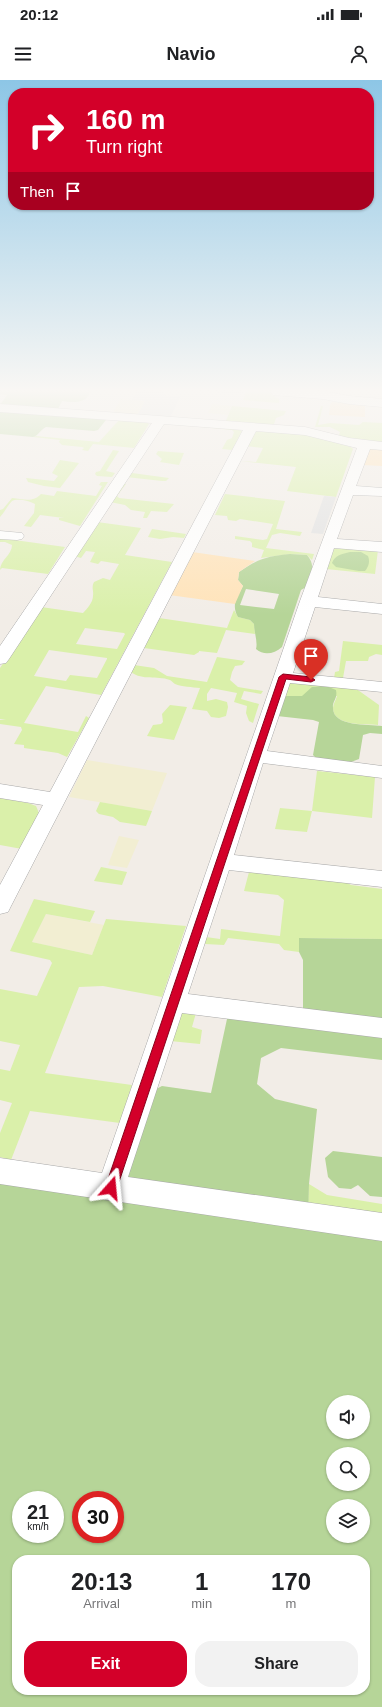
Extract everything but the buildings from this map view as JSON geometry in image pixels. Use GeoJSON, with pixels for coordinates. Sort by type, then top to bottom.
{"type":"FeatureCollection","features":[{"type":"Feature","properties":{"kind":"street"},"geometry":{"type":"LineString","coordinates":[[0,659],[8,634],[129,464]]}},
{"type":"Feature","properties":{"kind":"street"},"geometry":{"type":"LineString","coordinates":[[0,906],[232,464]]}},
{"type":"Feature","properties":{"kind":"street"},"geometry":{"type":"LineString","coordinates":[[111,1188],[255,756],[328,543],[348,490],[363,464]]}},
{"type":"Feature","properties":{"kind":"street"},"geometry":{"type":"LineString","coordinates":[[348,490],[382,492]]}},
{"type":"Feature","properties":{"kind":"street"},"geometry":{"type":"LineString","coordinates":[[0,535],[17,536]]}},
{"type":"Feature","properties":{"kind":"street"},"geometry":{"type":"LineString","coordinates":[[328,543],[382,547]]}},
{"type":"Feature","properties":{"kind":"street"},"geometry":{"type":"LineString","coordinates":[[308,601],[382,609]]}},
{"type":"Feature","properties":{"kind":"street"},"geometry":{"type":"LineString","coordinates":[[283,677],[382,687]]}},
{"type":"Feature","properties":{"kind":"street"},"geometry":{"type":"LineString","coordinates":[[255,756],[382,772]]}},
{"type":"Feature","properties":{"kind":"street"},"geometry":{"type":"LineString","coordinates":[[0,791],[55,800]]}},
{"type":"Feature","properties":{"kind":"street"},"geometry":{"type":"LineString","coordinates":[[220,861],[382,879]]}},
{"type":"Feature","properties":{"kind":"street"},"geometry":{"type":"LineString","coordinates":[[173,1002],[382,1028]]}},
{"type":"Feature","properties":{"kind":"street"},"geometry":{"type":"LineString","coordinates":[[0,1171],[382,1227]]}},
{"type":"Feature","properties":{"kind":"shaded area"},"geometry":{"type":"Polygon","coordinates":[[[324,496],[336,497],[323,534],[311,533],[324,496]]]}},
{"type":"Feature","properties":{"kind":"shaded area"},"geometry":{"type":"Polygon","coordinates":[[[87,760],[167,773],[152,811],[69,797],[87,760]]]}},
{"type":"Feature","properties":{"kind":"shaded area"},"geometry":{"type":"Polygon","coordinates":[[[119,836],[139,840],[127,868],[108,865],[119,836]]]}},
{"type":"Feature","properties":{"kind":"shaded area"},"geometry":{"type":"Polygon","coordinates":[[[46,914],[104,925],[92,955],[32,942],[46,914]]]}},
{"type":"Feature","properties":{"kind":"green space"},"geometry":{"type":"Polygon","coordinates":[[[58,464],[78,464],[60,488],[28,482],[26,478],[54,481],[58,476],[52,473],[58,464]]]}},
{"type":"Feature","properties":{"kind":"green space"},"geometry":{"type":"Polygon","coordinates":[[[104,464],[111,464],[106,471],[115,473],[112,477],[97,476],[95,474],[96,472],[100,471],[104,464]]]}},
{"type":"Feature","properties":{"kind":"green space"},"geometry":{"type":"Polygon","coordinates":[[[267,464],[348,464],[336,497],[287,491],[296,467],[267,464]]]}},
{"type":"Feature","properties":{"kind":"green space"},"geometry":{"type":"Polygon","coordinates":[[[131,473],[169,478],[166,481],[162,481],[126,477],[131,473]]]}},
{"type":"Feature","properties":{"kind":"green space"},"geometry":{"type":"Polygon","coordinates":[[[101,482],[108,482],[80,526],[59,520],[59,518],[64,518],[40,515],[31,527],[24,526],[34,513],[35,504],[20,500],[12,501],[0,517],[0,510],[3,509],[12,498],[24,500],[35,499],[41,494],[54,496],[57,491],[96,496],[102,486],[99,485],[101,482]]]}},
{"type":"Feature","properties":{"kind":"green space"},"geometry":{"type":"Polygon","coordinates":[[[123,483],[126,484],[117,496],[119,498],[174,504],[167,512],[151,511],[147,518],[143,518],[145,512],[131,510],[125,505],[110,502],[123,483]]]}},
{"type":"Feature","properties":{"kind":"green space"},"geometry":{"type":"Polygon","coordinates":[[[225,494],[285,501],[276,529],[302,532],[300,536],[280,533],[272,535],[266,548],[314,554],[312,560],[307,555],[290,554],[261,558],[264,550],[252,547],[252,543],[250,541],[235,539],[235,536],[263,540],[267,539],[273,524],[240,519],[236,521],[228,520],[227,516],[215,515],[225,494]]]}},
{"type":"Feature","properties":{"kind":"green space"},"geometry":{"type":"Polygon","coordinates":[[[97,522],[141,528],[125,555],[172,562],[101,695],[46,686],[24,723],[78,732],[86,716],[89,718],[67,757],[58,753],[24,748],[24,745],[14,744],[22,730],[21,727],[0,724],[0,720],[6,720],[0,719],[0,668],[41,607],[83,613],[92,601],[94,582],[103,578],[110,580],[119,564],[101,561],[98,564],[90,562],[95,552],[86,551],[81,558],[74,556],[97,522]],[[85,628],[76,644],[117,649],[125,634],[124,633],[85,628]],[[49,650],[34,676],[66,681],[70,675],[97,678],[107,659],[107,658],[49,650]]]}},
{"type":"Feature","properties":{"kind":"green space"},"geometry":{"type":"Polygon","coordinates":[[[152,529],[186,534],[184,538],[173,537],[160,539],[148,537],[152,529]]]}},
{"type":"Feature","properties":{"kind":"green space"},"geometry":{"type":"Polygon","coordinates":[[[0,538],[65,547],[48,574],[2,568],[0,570],[2,563],[10,552],[12,545],[5,542],[0,542],[0,538]]]}},
{"type":"Feature","properties":{"kind":"green space"},"geometry":{"type":"Polygon","coordinates":[[[339,547],[378,550],[375,574],[326,569],[332,550],[339,547]]]}},
{"type":"Feature","properties":{"kind":"green space"},"geometry":{"type":"Polygon","coordinates":[[[350,552],[361,552],[368,556],[369,564],[365,571],[336,567],[332,563],[337,557],[350,552]]]}},
{"type":"Feature","properties":{"kind":"green space"},"geometry":{"type":"Polygon","coordinates":[[[282,555],[307,555],[312,566],[311,574],[308,586],[301,590],[282,647],[272,653],[262,653],[256,649],[257,643],[254,624],[250,620],[238,617],[236,613],[236,601],[243,586],[238,580],[239,572],[257,561],[282,555]],[[246,589],[240,605],[274,609],[279,594],[246,589]]]}},
{"type":"Feature","properties":{"kind":"green space"},"geometry":{"type":"Polygon","coordinates":[[[234,610],[238,617],[250,620],[254,624],[255,634],[226,630],[217,653],[199,651],[194,655],[144,648],[159,618],[227,628],[234,610]]]}},
{"type":"Feature","properties":{"kind":"green space"},"geometry":{"type":"Polygon","coordinates":[[[343,641],[382,645],[382,655],[376,654],[369,657],[368,661],[346,661],[343,678],[334,678],[335,672],[339,671],[343,641]]]}},
{"type":"Feature","properties":{"kind":"green space"},"geometry":{"type":"Polygon","coordinates":[[[217,657],[245,661],[242,665],[235,666],[230,680],[238,687],[263,691],[261,694],[244,691],[241,699],[259,704],[253,723],[249,721],[246,713],[247,706],[234,702],[237,693],[211,688],[207,694],[207,701],[216,699],[227,702],[228,707],[226,716],[219,718],[211,717],[207,711],[192,709],[200,688],[181,686],[170,680],[140,676],[131,672],[134,665],[154,668],[167,676],[207,682],[217,657]]]}},
{"type":"Feature","properties":{"kind":"green space"},"geometry":{"type":"Polygon","coordinates":[[[293,682],[355,688],[379,705],[378,725],[351,723],[338,718],[334,714],[333,708],[337,696],[283,696],[288,684],[293,682]]]}},
{"type":"Feature","properties":{"kind":"green space"},"geometry":{"type":"Polygon","coordinates":[[[326,686],[336,690],[333,708],[339,719],[345,722],[382,726],[382,734],[370,733],[363,735],[359,759],[351,762],[317,759],[313,755],[319,722],[277,716],[283,696],[302,696],[312,687],[326,686]]]}},
{"type":"Feature","properties":{"kind":"green space"},"geometry":{"type":"Polygon","coordinates":[[[170,705],[187,707],[174,740],[147,736],[153,725],[161,724],[163,722],[162,714],[170,705]]]}},
{"type":"Feature","properties":{"kind":"green space"},"geometry":{"type":"Polygon","coordinates":[[[317,771],[375,777],[372,818],[312,811],[317,771]]]}},
{"type":"Feature","properties":{"kind":"green space"},"geometry":{"type":"Polygon","coordinates":[[[0,798],[36,806],[39,813],[22,849],[0,845],[0,798]]]}},
{"type":"Feature","properties":{"kind":"green space"},"geometry":{"type":"Polygon","coordinates":[[[100,802],[152,811],[146,826],[120,822],[113,817],[99,814],[96,811],[100,802]]]}},
{"type":"Feature","properties":{"kind":"green space"},"geometry":{"type":"Polygon","coordinates":[[[280,808],[312,811],[307,832],[275,829],[280,808]]]}},
{"type":"Feature","properties":{"kind":"green space"},"geometry":{"type":"Polygon","coordinates":[[[101,867],[127,872],[122,885],[94,881],[101,867]]]}},
{"type":"Feature","properties":{"kind":"green space"},"geometry":{"type":"Polygon","coordinates":[[[253,870],[345,881],[351,885],[382,889],[382,939],[299,938],[299,952],[284,950],[279,944],[228,938],[224,945],[205,944],[206,937],[220,939],[221,929],[280,936],[284,900],[278,895],[244,891],[249,872],[253,870]]]}},
{"type":"Feature","properties":{"kind":"green space"},"geometry":{"type":"Polygon","coordinates":[[[34,899],[95,911],[90,922],[46,914],[32,942],[92,955],[106,919],[186,926],[162,997],[103,986],[79,987],[45,1073],[132,1085],[120,1123],[30,1111],[11,1160],[0,1157],[0,1133],[12,1103],[0,1100],[0,1069],[10,1071],[20,1045],[0,1041],[0,989],[37,996],[52,963],[50,960],[10,951],[34,899]]]}},
{"type":"Feature","properties":{"kind":"green space"},"geometry":{"type":"Polygon","coordinates":[[[299,938],[382,939],[382,1060],[281,1048],[261,1058],[257,1084],[275,1099],[317,1109],[309,1184],[308,1219],[382,1234],[382,1707],[0,1707],[0,1179],[115,1198],[156,1089],[162,1086],[211,1093],[227,1019],[235,1013],[303,1020],[303,960],[299,952],[299,938]]]}},
{"type":"Feature","properties":{"kind":"green space"},"geometry":{"type":"Polygon","coordinates":[[[186,1010],[196,1013],[192,1027],[202,1030],[200,1044],[170,1041],[178,1015],[186,1010]]]}},
{"type":"Feature","properties":{"kind":"green space"},"geometry":{"type":"Polygon","coordinates":[[[333,1151],[382,1157],[382,1197],[370,1196],[358,1185],[351,1189],[339,1188],[328,1177],[325,1158],[333,1151]]]}},
{"type":"Feature","properties":{"kind":"green space"},"geometry":{"type":"Polygon","coordinates":[[[309,1184],[327,1195],[382,1204],[382,1215],[308,1204],[309,1184]]]}},
{"type":"Feature","properties":{"kind":"sand"},"geometry":{"type":"Polygon","coordinates":[[[362,464],[382,464],[382,466],[362,464]]]}},
{"type":"Feature","properties":{"kind":"sand"},"geometry":{"type":"Polygon","coordinates":[[[192,552],[255,561],[239,572],[238,580],[243,586],[235,604],[169,595],[192,552]]]}},
{"type":"Feature","properties":{"kind":"route"},"geometry":{"type":"LineString","coordinates":[[111,1188],[255,756],[283,677],[311,680]]}}]}
